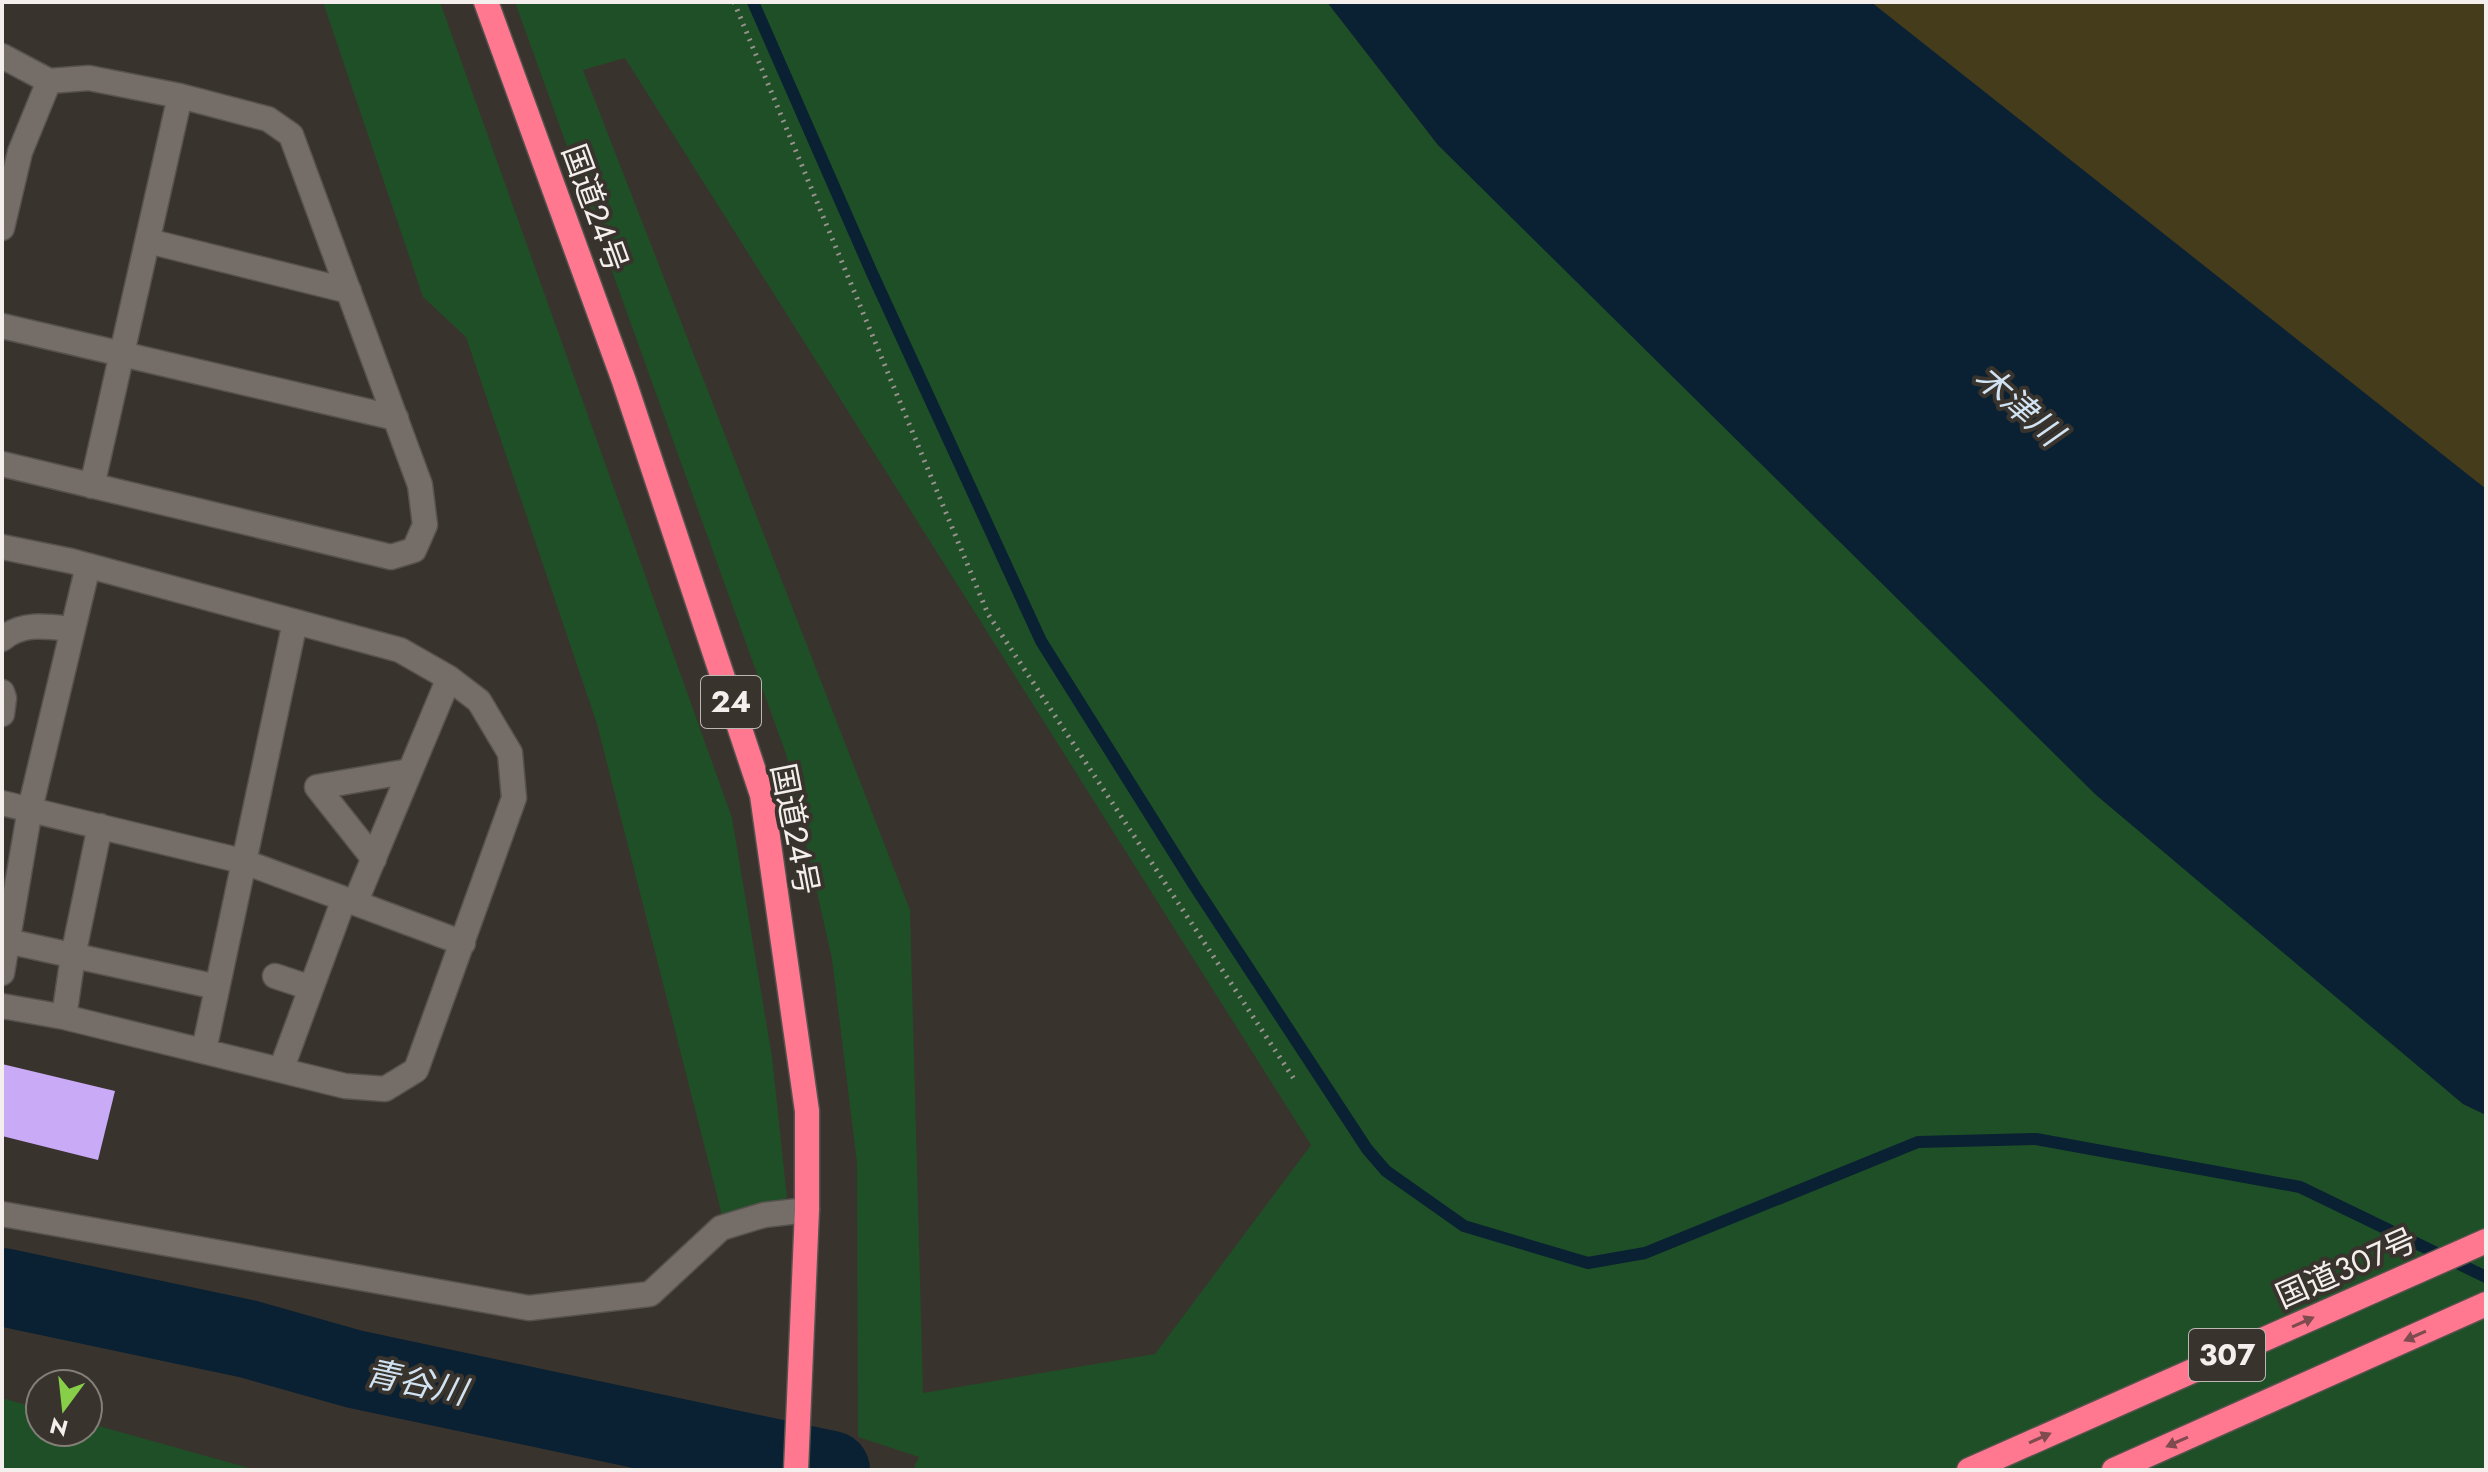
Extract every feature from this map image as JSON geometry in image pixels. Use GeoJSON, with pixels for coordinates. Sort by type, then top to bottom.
{"type":"FeatureCollection","features":[{"type":"Feature","properties":{"kind":"highway","name":"国道24号"},"geometry":{"type":"LineString","coordinates":[[486,2],[624,381],[762,795],[807,1111],[807,1210],[796,1470]]}},
{"type":"Feature","properties":{"kind":"highway","name":"国道307号"},"geometry":{"type":"LineString","coordinates":[[1969,1470],[2486,1241]]}},
{"type":"Feature","properties":{"kind":"highway","name":"307"},"geometry":{"type":"LineString","coordinates":[[2114,1470],[2486,1304]]}},
{"type":"Feature","properties":{"kind":"street"},"geometry":{"type":"LineString","coordinates":[[2,56],[49,81],[89,78],[180,96],[268,119],[291,135],[420,485],[425,525],[414,550],[391,557],[2,464]]}},
{"type":"Feature","properties":{"kind":"street"},"geometry":{"type":"LineString","coordinates":[[2,228],[20,152],[49,81]]}},
{"type":"Feature","properties":{"kind":"street"},"geometry":{"type":"LineString","coordinates":[[92,486],[180,96]]}},
{"type":"Feature","properties":{"kind":"street"},"geometry":{"type":"LineString","coordinates":[[148,241],[349,291]]}},
{"type":"Feature","properties":{"kind":"street"},"geometry":{"type":"LineString","coordinates":[[2,326],[396,418]]}},
{"type":"Feature","properties":{"kind":"street"},"geometry":{"type":"LineString","coordinates":[[2,547],[88,566],[400,650],[449,678],[479,701],[510,753],[514,798],[416,1070],[385,1089],[345,1086],[64,1017],[2,1006]]}},
{"type":"Feature","properties":{"kind":"street"},"geometry":{"type":"LineString","coordinates":[[2,973],[30,809],[88,566]]}},
{"type":"Feature","properties":{"kind":"street"},"geometry":{"type":"LineString","coordinates":[[204,1050],[295,622]]}},
{"type":"Feature","properties":{"kind":"street"},"geometry":{"type":"LineString","coordinates":[[2,639],[11,631],[41,625],[72,629]]}},
{"type":"Feature","properties":{"kind":"street"},"geometry":{"type":"LineString","coordinates":[[281,1070],[311,988],[350,901],[374,859],[449,678]]}},
{"type":"Feature","properties":{"kind":"street"},"geometry":{"type":"LineString","coordinates":[[2,692],[2,714]]}},
{"type":"Feature","properties":{"kind":"street"},"geometry":{"type":"LineString","coordinates":[[374,859],[317,787],[410,771]]}},
{"type":"Feature","properties":{"kind":"street"},"geometry":{"type":"LineString","coordinates":[[2,803],[242,861],[463,943]]}},
{"type":"Feature","properties":{"kind":"street"},"geometry":{"type":"LineString","coordinates":[[64,1017],[73,956],[100,826]]}},
{"type":"Feature","properties":{"kind":"street"},"geometry":{"type":"LineString","coordinates":[[7,941],[217,987]]}},
{"type":"Feature","properties":{"kind":"street"},"geometry":{"type":"LineString","coordinates":[[275,976],[311,988]]}},
{"type":"Feature","properties":{"kind":"street"},"geometry":{"type":"LineString","coordinates":[[2,1214],[529,1308],[650,1294],[721,1228],[764,1215],[807,1210]]}},
{"type":"Feature","properties":{"kind":"path"},"geometry":{"type":"LineString","coordinates":[[734,2],[988,614],[1294,1079]]}},
{"type":"Feature","properties":{"kind":"green space"},"geometry":{"type":"Polygon","coordinates":[[[323,2],[440,2],[732,818],[772,1057],[787,1198],[722,1215],[597,724],[466,337],[423,297],[323,2]]]}},
{"type":"Feature","properties":{"kind":"green space"},"geometry":{"type":"Polygon","coordinates":[[[515,2],[1327,2],[1438,145],[2463,1104],[2486,1115],[2486,1470],[913,1470],[919,1457],[858,1437],[857,1163],[832,959],[786,754],[515,2]],[[625,58],[583,70],[910,910],[923,1393],[1155,1354],[1311,1145],[625,58]]]}},
{"type":"Feature","properties":{"kind":"green space"},"geometry":{"type":"Polygon","coordinates":[[[2,1398],[24,1404],[24,1448],[104,1448],[104,1427],[256,1470],[2,1470],[2,1398]]]}},
{"type":"Feature","properties":{"kind":"sand"},"geometry":{"type":"Polygon","coordinates":[[[1871,2],[2486,2],[2486,489],[1871,2]]]}},
{"type":"Feature","properties":{"kind":"water","name":"木津川"},"geometry":{"type":"Polygon","coordinates":[[[1327,2],[1871,2],[2486,489],[2486,1115],[2463,1104],[2096,795],[1438,145],[1327,2]]]}},
{"type":"Feature","properties":{"kind":"building"},"geometry":{"type":"Polygon","coordinates":[[[2,1064],[115,1091],[98,1160],[2,1136],[2,1064]]]}},
{"type":"Feature","properties":{"kind":"waterway"},"geometry":{"type":"LineString","coordinates":[[753,2],[872,273],[1041,641],[1194,885],[1367,1149],[1386,1171],[1464,1226],[1588,1263],[1645,1253],[1918,1142],[2036,1139],[2300,1187],[2486,1277]]}},
{"type":"Feature","properties":{"kind":"waterway","name":"青谷川"},"geometry":{"type":"LineString","coordinates":[[2,1287],[248,1339],[354,1369],[831,1470]]}}]}
